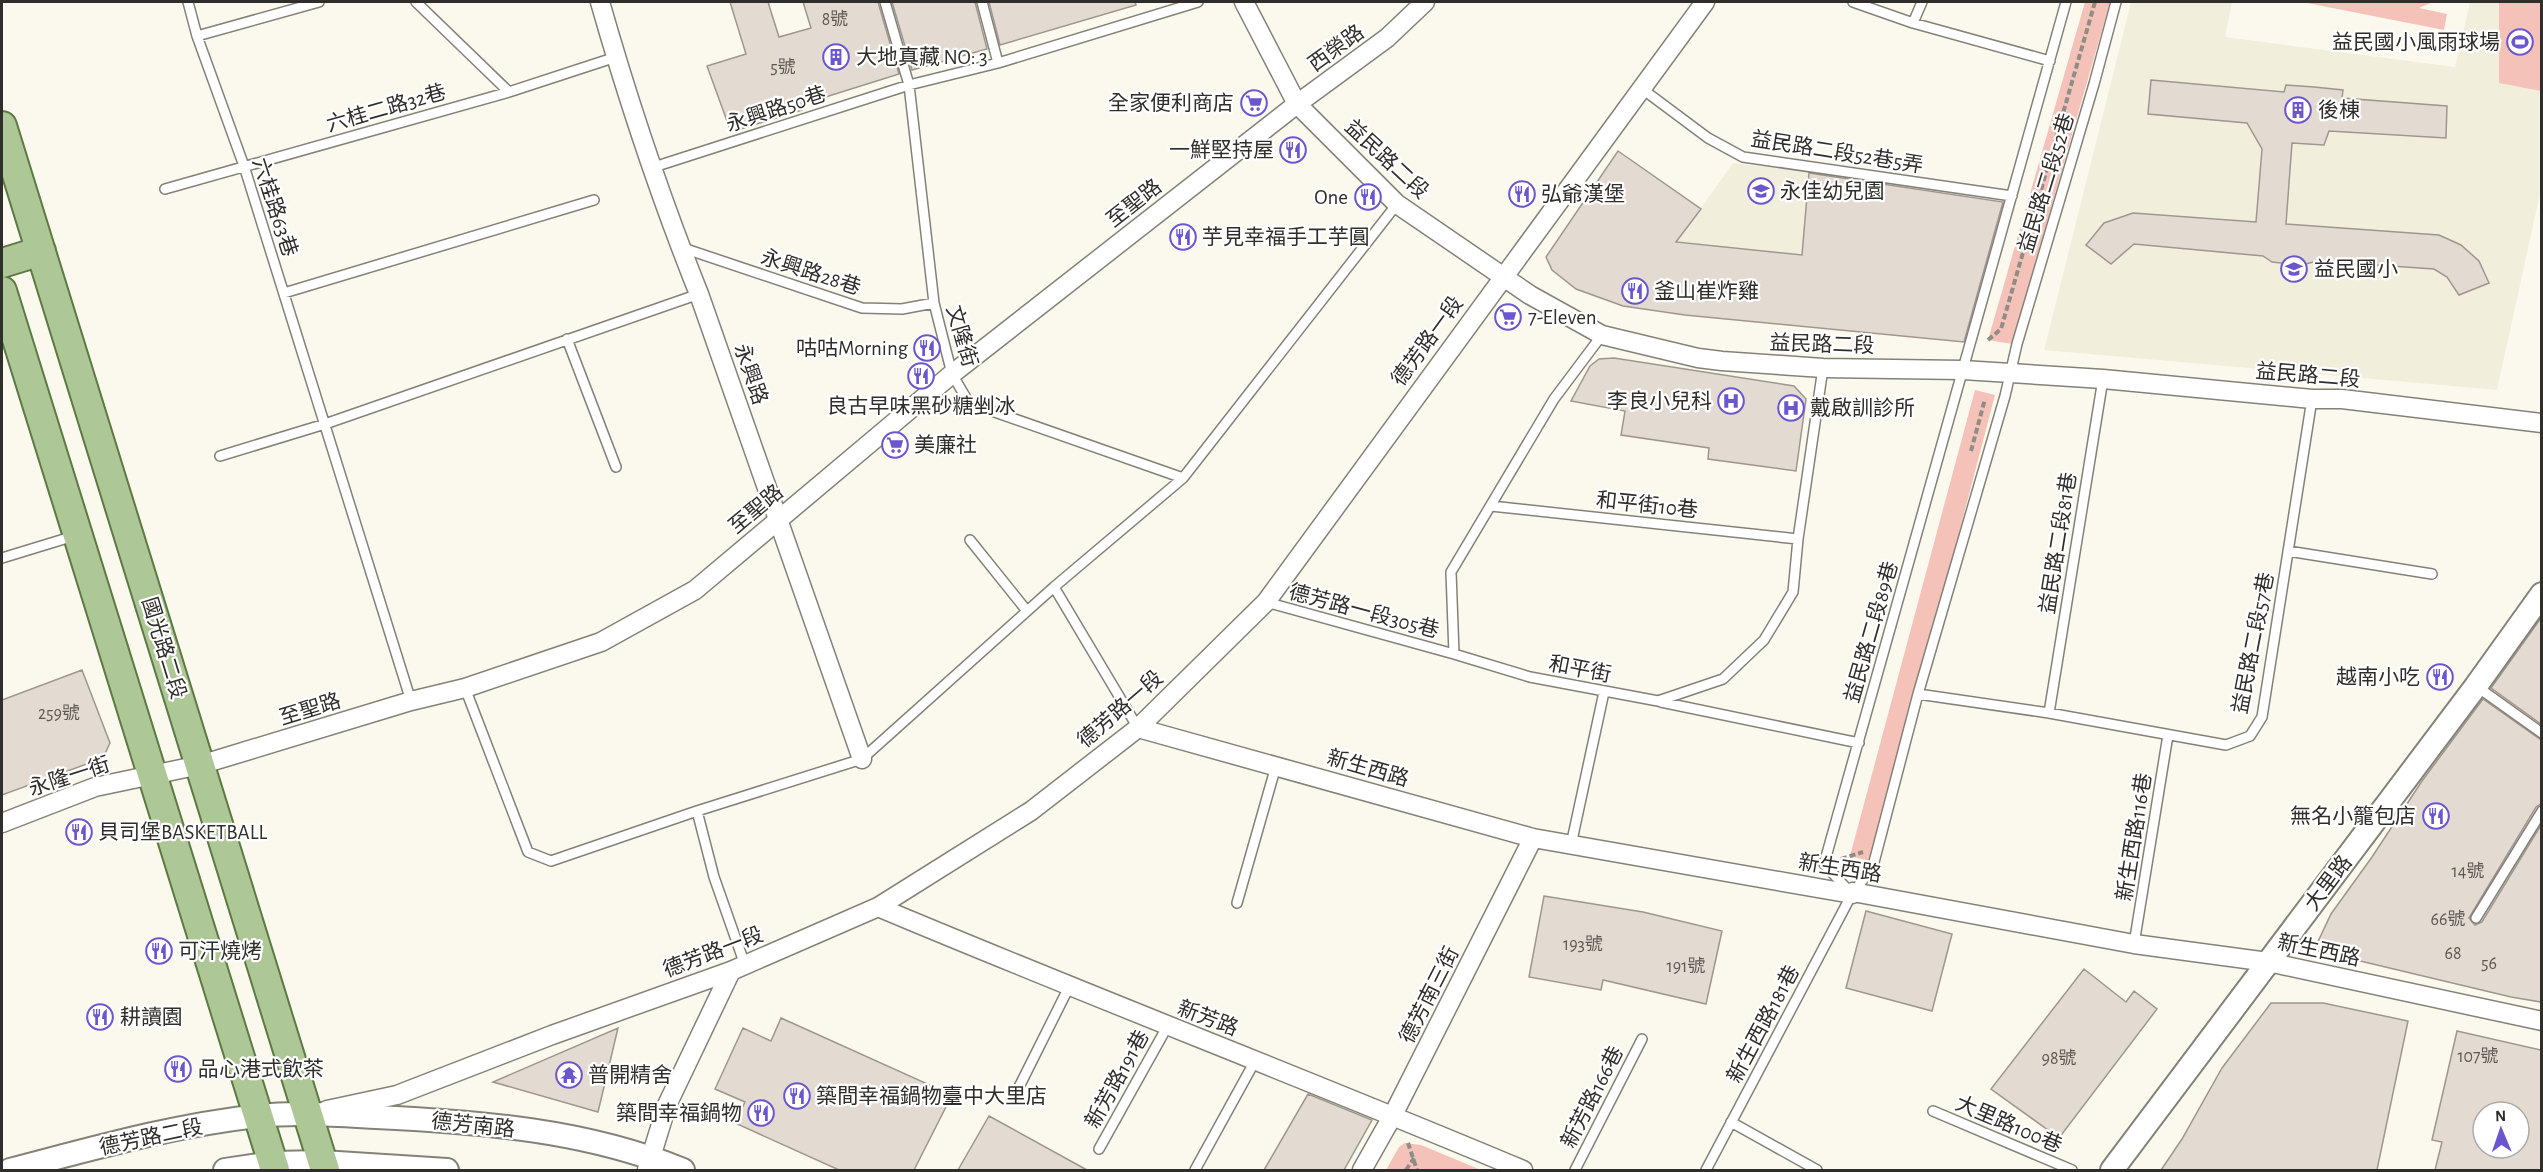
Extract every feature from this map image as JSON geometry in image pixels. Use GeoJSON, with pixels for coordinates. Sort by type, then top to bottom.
{"type":"FeatureCollection","features":[{"type":"Feature","properties":{"kind":"main road","name":"國光路二段"},"geometry":{"type":"LineString","coordinates":[[2,126],[323,1166]]}},
{"type":"Feature","properties":{"kind":"main road"},"geometry":{"type":"LineString","coordinates":[[2,263],[41,251]]}},
{"type":"Feature","properties":{"kind":"main road"},"geometry":{"type":"LineString","coordinates":[[2,291],[258,1116],[271,1168]]}},
{"type":"Feature","properties":{"kind":"street","name":"永興路"},"geometry":{"type":"LineString","coordinates":[[600,2],[616,57],[680,247],[699,294],[862,759]]}},
{"type":"Feature","properties":{"kind":"street","name":"益民路二段"},"geometry":{"type":"LineString","coordinates":[[1244,2],[1297,104],[1397,204],[1530,296],[1602,335],[1698,358],[1823,368],[1963,370],[2103,379],[2312,399],[2342,399],[2541,423]]}},
{"type":"Feature","properties":{"kind":"street","name":"西榮路"},"geometry":{"type":"LineString","coordinates":[[1297,104],[1387,38],[1425,2]]}},
{"type":"Feature","properties":{"kind":"street","name":"德芳路一段"},"geometry":{"type":"LineString","coordinates":[[307,1114],[397,1095],[552,1035],[738,968],[878,907],[1031,811],[1138,728],[1266,602],[1501,277],[1705,2]]}},
{"type":"Feature","properties":{"kind":"street","name":"至聖路"},"geometry":{"type":"LineString","coordinates":[[152,776],[201,765],[411,701],[465,688],[601,642],[695,590],[952,374],[1297,104]]}},
{"type":"Feature","properties":{"kind":"street","name":"大里路"},"geometry":{"type":"LineString","coordinates":[[2112,1170],[2476,686],[2541,594]]}},
{"type":"Feature","properties":{"kind":"street","name":"新生西路"},"geometry":{"type":"LineString","coordinates":[[1138,728],[1533,838],[2134,944],[2268,962],[2541,1021]]}},
{"type":"Feature","properties":{"kind":"street","name":"永隆一街"},"geometry":{"type":"LineString","coordinates":[[2,823],[95,787],[152,776]]}},
{"type":"Feature","properties":{"kind":"street","name":"德芳南三街"},"geometry":{"type":"LineString","coordinates":[[1362,1170],[1393,1115],[1533,838]]}},
{"type":"Feature","properties":{"kind":"street","name":"新芳路"},"geometry":{"type":"LineString","coordinates":[[878,907],[1069,987],[1393,1115],[1523,1170]]}},
{"type":"Feature","properties":{"kind":"street"},"geometry":{"type":"LineString","coordinates":[[649,1164],[667,1105],[738,968]]}},
{"type":"Feature","properties":{"kind":"street","name":"德芳南路"},"geometry":{"type":"LineString","coordinates":[[258,1116],[307,1114],[456,1120],[601,1142],[649,1164],[683,1170]]}},
{"type":"Feature","properties":{"kind":"street","name":"德芳路二段"},"geometry":{"type":"LineString","coordinates":[[10,1170],[143,1135],[258,1116]]}},
{"type":"Feature","properties":{"kind":"street"},"geometry":{"type":"LineString","coordinates":[[225,1170],[323,1166],[447,1170]]}},
{"type":"Feature","properties":{"kind":"lane","name":"六桂路63巷"},"geometry":{"type":"LineString","coordinates":[[188,2],[197,36],[244,166],[411,701]]}},
{"type":"Feature","properties":{"kind":"lane"},"geometry":{"type":"LineString","coordinates":[[197,36],[319,2]]}},
{"type":"Feature","properties":{"kind":"lane"},"geometry":{"type":"LineString","coordinates":[[416,2],[508,93]]}},
{"type":"Feature","properties":{"kind":"lane","name":"文隆街"},"geometry":{"type":"LineString","coordinates":[[885,2],[909,85],[934,303],[952,374],[969,403],[1183,478]]}},
{"type":"Feature","properties":{"kind":"lane"},"geometry":{"type":"LineString","coordinates":[[982,2],[998,63]]}},
{"type":"Feature","properties":{"kind":"lane","name":"永興路50巷"},"geometry":{"type":"LineString","coordinates":[[654,167],[909,85],[998,63],[1198,2]]}},
{"type":"Feature","properties":{"kind":"lane"},"geometry":{"type":"LineString","coordinates":[[1853,2],[1913,23],[2050,60]]}},
{"type":"Feature","properties":{"kind":"lane"},"geometry":{"type":"LineString","coordinates":[[1913,23],[1922,2]]}},
{"type":"Feature","properties":{"kind":"lane","name":"益民路二段52巷"},"geometry":{"type":"LineString","coordinates":[[1963,370],[2066,2]]}},
{"type":"Feature","properties":{"kind":"lane","name":"益民路二段52巷"},"geometry":{"type":"LineString","coordinates":[[2010,374],[2116,2]]}},
{"type":"Feature","properties":{"kind":"lane","name":"六桂二路32巷"},"geometry":{"type":"LineString","coordinates":[[165,189],[508,93],[616,57]]}},
{"type":"Feature","properties":{"kind":"lane","name":"益民路二段52巷5弄"},"geometry":{"type":"LineString","coordinates":[[1641,88],[1724,149],[1743,157],[2012,196]]}},
{"type":"Feature","properties":{"kind":"lane"},"geometry":{"type":"LineString","coordinates":[[284,293],[594,200]]}},
{"type":"Feature","properties":{"kind":"lane"},"geometry":{"type":"LineString","coordinates":[[465,688],[528,852],[551,861],[697,811],[862,759],[1054,587],[1183,478],[1397,204]]}},
{"type":"Feature","properties":{"kind":"lane","name":"永興路28巷"},"geometry":{"type":"LineString","coordinates":[[680,247],[862,308],[902,309],[934,303]]}},
{"type":"Feature","properties":{"kind":"lane"},"geometry":{"type":"LineString","coordinates":[[220,456],[325,424],[699,294]]}},
{"type":"Feature","properties":{"kind":"lane"},"geometry":{"type":"LineString","coordinates":[[1454,654],[1451,572],[1554,399],[1602,335]]}},
{"type":"Feature","properties":{"kind":"lane"},"geometry":{"type":"LineString","coordinates":[[567,339],[616,467]]}},
{"type":"Feature","properties":{"kind":"lane","name":"和平街"},"geometry":{"type":"LineString","coordinates":[[1454,654],[1530,677],[1658,701],[1724,679],[1764,640],[1793,592],[1798,539],[1823,368]]}},
{"type":"Feature","properties":{"kind":"lane","name":"益民路二段89巷"},"geometry":{"type":"LineString","coordinates":[[1852,893],[1824,864],[1963,370]]}},
{"type":"Feature","properties":{"kind":"lane"},"geometry":{"type":"LineString","coordinates":[[1852,893],[1874,866],[1918,694],[2010,374]]}},
{"type":"Feature","properties":{"kind":"lane","name":"益民路二段81巷"},"geometry":{"type":"LineString","coordinates":[[2049,713],[2103,379]]}},
{"type":"Feature","properties":{"kind":"lane","name":"益民路二段57巷"},"geometry":{"type":"LineString","coordinates":[[1918,694],[2049,713],[2226,745],[2250,736],[2262,717],[2312,399]]}},
{"type":"Feature","properties":{"kind":"lane","name":"和平街10巷"},"geometry":{"type":"LineString","coordinates":[[1491,506],[1798,539]]}},
{"type":"Feature","properties":{"kind":"lane"},"geometry":{"type":"LineString","coordinates":[[2,558],[78,535]]}},
{"type":"Feature","properties":{"kind":"lane"},"geometry":{"type":"LineString","coordinates":[[970,540],[1027,611]]}},
{"type":"Feature","properties":{"kind":"lane"},"geometry":{"type":"LineString","coordinates":[[2288,551],[2432,573]]}},
{"type":"Feature","properties":{"kind":"lane"},"geometry":{"type":"LineString","coordinates":[[1054,587],[1138,728]]}},
{"type":"Feature","properties":{"kind":"lane","name":"德芳路一段305巷"},"geometry":{"type":"LineString","coordinates":[[1266,602],[1454,654]]}},
{"type":"Feature","properties":{"kind":"lane"},"geometry":{"type":"LineString","coordinates":[[2476,686],[2541,733]]}},
{"type":"Feature","properties":{"kind":"lane"},"geometry":{"type":"LineString","coordinates":[[1571,845],[1604,692]]}},
{"type":"Feature","properties":{"kind":"lane"},"geometry":{"type":"LineString","coordinates":[[1658,701],[1859,743]]}},
{"type":"Feature","properties":{"kind":"lane","name":"新生西路116巷"},"geometry":{"type":"LineString","coordinates":[[2134,944],[2168,735]]}},
{"type":"Feature","properties":{"kind":"lane"},"geometry":{"type":"LineString","coordinates":[[1237,903],[1276,766]]}},
{"type":"Feature","properties":{"kind":"lane"},"geometry":{"type":"LineString","coordinates":[[697,811],[738,968]]}},
{"type":"Feature","properties":{"kind":"lane"},"geometry":{"type":"LineString","coordinates":[[2476,918],[2541,811]]}},
{"type":"Feature","properties":{"kind":"lane","name":"新生西路181巷"},"geometry":{"type":"LineString","coordinates":[[1706,1170],[1852,893]]}},
{"type":"Feature","properties":{"kind":"lane"},"geometry":{"type":"LineString","coordinates":[[1013,1099],[1069,987]]}},
{"type":"Feature","properties":{"kind":"lane","name":"新芳路191巷"},"geometry":{"type":"LineString","coordinates":[[1099,1149],[1167,1026]]}},
{"type":"Feature","properties":{"kind":"lane","name":"新芳路166巷"},"geometry":{"type":"LineString","coordinates":[[1575,1170],[1642,1039]]}},
{"type":"Feature","properties":{"kind":"lane"},"geometry":{"type":"LineString","coordinates":[[1195,1170],[1255,1061]]}},
{"type":"Feature","properties":{"kind":"lane","name":"大里路100巷"},"geometry":{"type":"LineString","coordinates":[[1933,1111],[2072,1170]]}},
{"type":"Feature","properties":{"kind":"lane"},"geometry":{"type":"LineString","coordinates":[[1731,1122],[1817,1170]]}},
{"type":"Feature","properties":{"kind":"path"},"geometry":{"type":"LineString","coordinates":[[1988,340],[2001,329],[2096,2]]}},
{"type":"Feature","properties":{"kind":"path"},"geometry":{"type":"LineString","coordinates":[[1850,856],[1863,852]]}},
{"type":"Feature","properties":{"kind":"path"},"geometry":{"type":"LineString","coordinates":[[1406,1170],[1414,1155],[1417,1170]]}},
{"type":"Feature","properties":{"kind":"shaded area"},"geometry":{"type":"Polygon","coordinates":[[[2085,2],[2110,2],[2012,344],[1988,340],[2085,2]]]}},
{"type":"Feature","properties":{"kind":"shaded area","name":"益民國小"},"geometry":{"type":"Polygon","coordinates":[[[2131,2],[2232,2],[2225,37],[2455,67],[2470,2],[2541,2],[2541,189],[2497,390],[2044,350],[2131,2]]]}},
{"type":"Feature","properties":{"kind":"shaded area"},"geometry":{"type":"Polygon","coordinates":[[[2302,2],[2433,2],[2419,8],[2447,14],[2444,30],[2302,2]]]}},
{"type":"Feature","properties":{"kind":"shaded area","name":"益民國小風雨球場"},"geometry":{"type":"Polygon","coordinates":[[[2499,2],[2541,2],[2541,91],[2499,83],[2499,2]]]}},
{"type":"Feature","properties":{"kind":"shaded area","name":"永佳幼兒園"},"geometry":{"type":"Polygon","coordinates":[[[1733,163],[1809,172],[1802,255],[1677,242],[1733,163]]]}},
{"type":"Feature","properties":{"kind":"shaded area"},"geometry":{"type":"Polygon","coordinates":[[[1975,390],[1995,395],[1873,862],[1850,856],[1975,390]]]}},
{"type":"Feature","properties":{"kind":"shaded area"},"geometry":{"type":"Polygon","coordinates":[[[1405,1143],[1421,1145],[1481,1170],[1386,1170],[1399,1147],[1405,1143]]]}},
{"type":"Feature","properties":{"kind":"building"},"geometry":{"type":"Polygon","coordinates":[[[730,2],[768,2],[779,37],[811,28],[803,2],[878,2],[899,74],[800,105],[802,110],[731,132],[707,66],[746,54],[730,2]]]}},
{"type":"Feature","properties":{"kind":"building"},"geometry":{"type":"Polygon","coordinates":[[[892,2],[975,2],[987,49],[912,70],[892,2]]]}},
{"type":"Feature","properties":{"kind":"building"},"geometry":{"type":"Polygon","coordinates":[[[989,2],[1135,2],[1136,5],[1000,45],[989,2]]]}},
{"type":"Feature","properties":{"kind":"building"},"geometry":{"type":"Polygon","coordinates":[[[2151,80],[2284,92],[2286,85],[2314,87],[2343,90],[2342,98],[2447,106],[2446,138],[2329,131],[2324,145],[2292,143],[2286,224],[2439,235],[2461,245],[2479,261],[2489,283],[2459,295],[2447,277],[2434,269],[2318,261],[2301,265],[2272,262],[2263,256],[2134,244],[2111,264],[2086,245],[2104,223],[2133,213],[2256,222],[2262,149],[2247,123],[2148,114],[2151,80]]]}},
{"type":"Feature","properties":{"kind":"building"},"geometry":{"type":"Polygon","coordinates":[[[1618,151],[1701,209],[1676,242],[1802,255],[1809,173],[2003,202],[1964,342],[1685,315],[1623,306],[1576,289],[1552,270],[1546,257],[1618,151]]]}},
{"type":"Feature","properties":{"kind":"building"},"geometry":{"type":"Polygon","coordinates":[[[1614,358],[1794,386],[1806,399],[1796,471],[1708,459],[1709,448],[1621,435],[1625,411],[1571,401],[1590,366],[1599,359],[1614,358]]]}},
{"type":"Feature","properties":{"kind":"building"},"geometry":{"type":"Polygon","coordinates":[[[2541,618],[2541,724],[2491,688],[2541,618]]]}},
{"type":"Feature","properties":{"kind":"building"},"geometry":{"type":"Polygon","coordinates":[[[82,670],[110,743],[103,758],[2,795],[2,700],[82,670]]]}},
{"type":"Feature","properties":{"kind":"building"},"geometry":{"type":"Polygon","coordinates":[[[2483,699],[2541,740],[2541,804],[2536,807],[2469,918],[2475,925],[2482,922],[2541,825],[2541,1002],[2511,997],[2314,950],[2331,914],[2422,781],[2483,699]]]}},
{"type":"Feature","properties":{"kind":"building"},"geometry":{"type":"Polygon","coordinates":[[[1544,896],[1643,912],[1722,931],[1706,1004],[1603,980],[1601,990],[1529,977],[1544,896]]]}},
{"type":"Feature","properties":{"kind":"building"},"geometry":{"type":"Polygon","coordinates":[[[1866,911],[1952,934],[1932,1011],[1846,988],[1866,911]]]}},
{"type":"Feature","properties":{"kind":"building"},"geometry":{"type":"Polygon","coordinates":[[[2084,969],[2126,1002],[2134,991],[2157,1009],[2059,1138],[1991,1089],[2084,969]]]}},
{"type":"Feature","properties":{"kind":"building"},"geometry":{"type":"Polygon","coordinates":[[[2271,1003],[2323,1003],[2408,1021],[2377,1170],[2161,1170],[2182,1139],[2222,1068],[2271,1003]]]}},
{"type":"Feature","properties":{"kind":"building","name":"築間幸福鍋物臺中大里店"},"geometry":{"type":"Polygon","coordinates":[[[781,1018],[952,1095],[914,1170],[839,1170],[735,1123],[745,1102],[715,1089],[743,1028],[771,1041],[781,1018]]]}},
{"type":"Feature","properties":{"kind":"building","name":"普開精舍"},"geometry":{"type":"Polygon","coordinates":[[[618,1028],[598,1112],[493,1082],[618,1028]]]}},
{"type":"Feature","properties":{"kind":"building"},"geometry":{"type":"Polygon","coordinates":[[[2457,1031],[2541,1050],[2541,1170],[2435,1170],[2442,1142],[2432,1140],[2457,1031]]]}},
{"type":"Feature","properties":{"kind":"building"},"geometry":{"type":"Polygon","coordinates":[[[1308,1094],[1372,1120],[1344,1170],[1264,1170],[1308,1094]]]}},
{"type":"Feature","properties":{"kind":"building"},"geometry":{"type":"Polygon","coordinates":[[[989,1116],[1087,1170],[958,1170],[989,1116]]]}},
{"type":"Feature","properties":{"kind":"place","name":"益民國小風雨球場"},"geometry":{"type":"Point","coordinates":[2520,42]}},
{"type":"Feature","properties":{"kind":"place","name":"大地真藏 NO: 3"},"geometry":{"type":"Point","coordinates":[836,57]}},
{"type":"Feature","properties":{"kind":"place","name":"全家便利商店"},"geometry":{"type":"Point","coordinates":[1254,103]}},
{"type":"Feature","properties":{"kind":"place","name":"後棟"},"geometry":{"type":"Point","coordinates":[2298,110]}},
{"type":"Feature","properties":{"kind":"place","name":"一鮮堅持屋"},"geometry":{"type":"Point","coordinates":[1293,150]}},
{"type":"Feature","properties":{"kind":"place","name":"永佳幼兒園"},"geometry":{"type":"Point","coordinates":[1761,191]}},
{"type":"Feature","properties":{"kind":"place","name":"弘爺漢堡"},"geometry":{"type":"Point","coordinates":[1522,194]}},
{"type":"Feature","properties":{"kind":"place","name":"One"},"geometry":{"type":"Point","coordinates":[1368,197]}},
{"type":"Feature","properties":{"kind":"place","name":"芋見幸福手工芋圓"},"geometry":{"type":"Point","coordinates":[1183,237]}},
{"type":"Feature","properties":{"kind":"place","name":"益民國小"},"geometry":{"type":"Point","coordinates":[2294,269]}},
{"type":"Feature","properties":{"kind":"place","name":"釜山崔炸雞"},"geometry":{"type":"Point","coordinates":[1635,291]}},
{"type":"Feature","properties":{"kind":"place","name":"7-Eleven"},"geometry":{"type":"Point","coordinates":[1508,317]}},
{"type":"Feature","properties":{"kind":"place","name":"咕咕Morning"},"geometry":{"type":"Point","coordinates":[927,348]}},
{"type":"Feature","properties":{"kind":"place","name":"良古早味黑砂糖剉冰"},"geometry":{"type":"Point","coordinates":[921,376]}},
{"type":"Feature","properties":{"kind":"place","name":"李良小兒科"},"geometry":{"type":"Point","coordinates":[1731,401]}},
{"type":"Feature","properties":{"kind":"place","name":"戴啟訓診所"},"geometry":{"type":"Point","coordinates":[1791,408]}},
{"type":"Feature","properties":{"kind":"place","name":"美廉社"},"geometry":{"type":"Point","coordinates":[895,445]}},
{"type":"Feature","properties":{"kind":"place","name":"越南小吃"},"geometry":{"type":"Point","coordinates":[2440,677]}},
{"type":"Feature","properties":{"kind":"place","name":"無名小籠包店"},"geometry":{"type":"Point","coordinates":[2436,816]}},
{"type":"Feature","properties":{"kind":"place","name":"貝司堡BASKETBALL"},"geometry":{"type":"Point","coordinates":[79,832]}},
{"type":"Feature","properties":{"kind":"place","name":"可汗燒烤"},"geometry":{"type":"Point","coordinates":[159,951]}},
{"type":"Feature","properties":{"kind":"place","name":"耕讀園"},"geometry":{"type":"Point","coordinates":[100,1017]}},
{"type":"Feature","properties":{"kind":"place","name":"品心港式飲茶"},"geometry":{"type":"Point","coordinates":[178,1069]}},
{"type":"Feature","properties":{"kind":"place","name":"普開精舍"},"geometry":{"type":"Point","coordinates":[569,1075]}},
{"type":"Feature","properties":{"kind":"place","name":"築間幸福鍋物臺中大里店"},"geometry":{"type":"Point","coordinates":[797,1096]}},
{"type":"Feature","properties":{"kind":"place","name":"築間幸福鍋物"},"geometry":{"type":"Point","coordinates":[761,1113]}}]}
